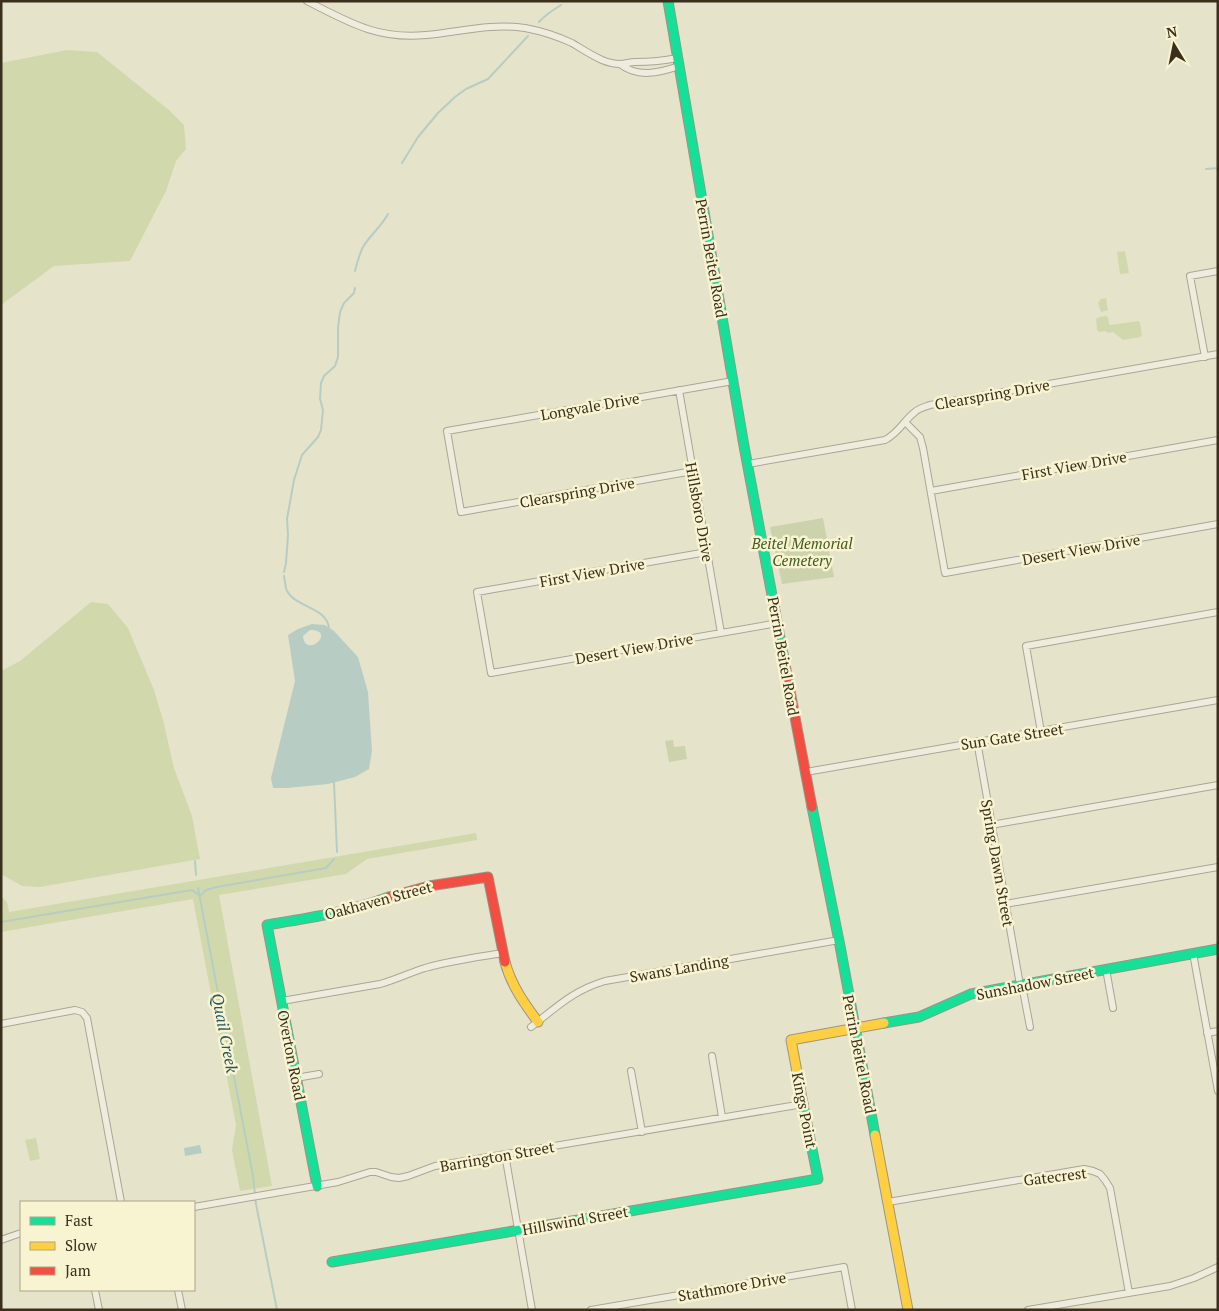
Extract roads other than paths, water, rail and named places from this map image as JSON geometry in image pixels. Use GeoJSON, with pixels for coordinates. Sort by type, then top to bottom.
{"type":"FeatureCollection","features":[{"type":"Feature","properties":{"kind":"street"},"geometry":{"type":"LineString","coordinates":[[307,1],[355,25],[381,33],[425,36],[470,29],[507,26],[542,32],[557,37],[603,60],[620,64],[634,62],[678,62]]}},
{"type":"Feature","properties":{"kind":"street","name":"Perrin Beitel Road"},"geometry":{"type":"LineString","coordinates":[[668,1],[748,464],[908,1310]]}},
{"type":"Feature","properties":{"kind":"street"},"geometry":{"type":"LineString","coordinates":[[620,64],[626,69],[641,73],[665,71],[678,62]]}},
{"type":"Feature","properties":{"kind":"street"},"geometry":{"type":"LineString","coordinates":[[1205,357],[1190,276],[1218,271]]}},
{"type":"Feature","properties":{"kind":"street","name":"Clearspring Drive"},"geometry":{"type":"LineString","coordinates":[[748,464],[877,442],[892,436],[917,410],[930,405],[1218,354]]}},
{"type":"Feature","properties":{"kind":"street","name":"Longvale Drive"},"geometry":{"type":"LineString","coordinates":[[461,512],[447,431],[733,381]]}},
{"type":"Feature","properties":{"kind":"street","name":"Hillsboro Drive"},"geometry":{"type":"LineString","coordinates":[[679,390],[721,633]]}},
{"type":"Feature","properties":{"kind":"street"},"geometry":{"type":"LineString","coordinates":[[905,422],[920,437],[931,491]]}},
{"type":"Feature","properties":{"kind":"street","name":"First View Drive"},"geometry":{"type":"LineString","coordinates":[[931,491],[1218,440]]}},
{"type":"Feature","properties":{"kind":"street","name":"Clearspring Drive"},"geometry":{"type":"LineString","coordinates":[[461,512],[693,472]]}},
{"type":"Feature","properties":{"kind":"street","name":"Desert View Drive"},"geometry":{"type":"LineString","coordinates":[[931,491],[945,573],[1218,524]]}},
{"type":"Feature","properties":{"kind":"street","name":"First View Drive"},"geometry":{"type":"LineString","coordinates":[[491,673],[477,592],[707,552]]}},
{"type":"Feature","properties":{"kind":"street"},"geometry":{"type":"LineString","coordinates":[[1041,732],[1026,646],[1218,612]]}},
{"type":"Feature","properties":{"kind":"street","name":"Desert View Drive"},"geometry":{"type":"LineString","coordinates":[[491,673],[778,623]]}},
{"type":"Feature","properties":{"kind":"street","name":"Sun Gate Street"},"geometry":{"type":"LineString","coordinates":[[806,772],[1218,700]]}},
{"type":"Feature","properties":{"kind":"street","name":"Spring Dawn Street"},"geometry":{"type":"LineString","coordinates":[[977,742],[1004,904],[1030,1026]]}},
{"type":"Feature","properties":{"kind":"street"},"geometry":{"type":"LineString","coordinates":[[991,825],[1218,785]]}},
{"type":"Feature","properties":{"kind":"street"},"geometry":{"type":"LineString","coordinates":[[1004,904],[1218,867]]}},
{"type":"Feature","properties":{"kind":"street","name":"Oakhaven Street"},"geometry":{"type":"LineString","coordinates":[[267,925],[371,905],[408,891],[445,882],[488,877],[502,953]]}},
{"type":"Feature","properties":{"kind":"street","name":"Overton Road"},"geometry":{"type":"LineString","coordinates":[[267,925],[317,1186]]}},
{"type":"Feature","properties":{"kind":"street","name":"Swans Landing"},"geometry":{"type":"LineString","coordinates":[[535,1024],[571,996],[605,981],[839,940]]}},
{"type":"Feature","properties":{"kind":"street","name":"Sunshadow Street"},"geometry":{"type":"LineString","coordinates":[[791,1040],[918,1017],[971,994],[1218,949]]}},
{"type":"Feature","properties":{"kind":"street"},"geometry":{"type":"LineString","coordinates":[[282,1001],[380,984],[423,968],[502,953],[512,982],[535,1024]]}},
{"type":"Feature","properties":{"kind":"street"},"geometry":{"type":"LineString","coordinates":[[1193,953],[1218,1091]]}},
{"type":"Feature","properties":{"kind":"street"},"geometry":{"type":"LineString","coordinates":[[1106,969],[1113,1008]]}},
{"type":"Feature","properties":{"kind":"street"},"geometry":{"type":"LineString","coordinates":[[1,1024],[70,1010],[78,1010],[85,1015],[88,1022],[121,1201]]}},
{"type":"Feature","properties":{"kind":"street"},"geometry":{"type":"LineString","coordinates":[[1207,1033],[1218,1031]]}},
{"type":"Feature","properties":{"kind":"street","name":"Kings Point"},"geometry":{"type":"LineString","coordinates":[[791,1040],[818,1179]]}},
{"type":"Feature","properties":{"kind":"street"},"geometry":{"type":"LineString","coordinates":[[712,1056],[722,1118]]}},
{"type":"Feature","properties":{"kind":"street"},"geometry":{"type":"LineString","coordinates":[[631,1071],[642,1132]]}},
{"type":"Feature","properties":{"kind":"street"},"geometry":{"type":"LineString","coordinates":[[296,1078],[319,1074]]}},
{"type":"Feature","properties":{"kind":"street","name":"Barrington Street"},"geometry":{"type":"LineString","coordinates":[[195,1207],[338,1182],[370,1172],[399,1178],[435,1166],[803,1104]]}},
{"type":"Feature","properties":{"kind":"street"},"geometry":{"type":"LineString","coordinates":[[505,1154],[532,1310]]}},
{"type":"Feature","properties":{"kind":"street","name":"Gatecrest"},"geometry":{"type":"LineString","coordinates":[[888,1202],[1084,1169],[1093,1171],[1100,1174],[1110,1188],[1129,1293]]}},
{"type":"Feature","properties":{"kind":"street","name":"Hillswind Street"},"geometry":{"type":"LineString","coordinates":[[332,1262],[818,1179]]}},
{"type":"Feature","properties":{"kind":"street"},"geometry":{"type":"LineString","coordinates":[[1,1240],[20,1233]]}},
{"type":"Feature","properties":{"kind":"street","name":"Stathmore Drive"},"geometry":{"type":"LineString","coordinates":[[592,1310],[844,1267],[852,1310]]}},
{"type":"Feature","properties":{"kind":"street"},"geometry":{"type":"LineString","coordinates":[[1028,1310],[1170,1286],[1218,1267]]}},
{"type":"Feature","properties":{"kind":"street"},"geometry":{"type":"LineString","coordinates":[[95,1291],[99,1310]]}},
{"type":"Feature","properties":{"kind":"street"},"geometry":{"type":"LineString","coordinates":[[178,1291],[182,1310]]}},
{"type":"Feature","properties":{"kind":"waterway","name":"Quail Creek"},"geometry":{"type":"LineString","coordinates":[[539,22],[561,5]]}},
{"type":"Feature","properties":{"kind":"waterway","name":"Quail Creek"},"geometry":{"type":"LineString","coordinates":[[402,163],[418,137],[438,113],[466,89],[488,79],[528,36]]}},
{"type":"Feature","properties":{"kind":"waterway"},"geometry":{"type":"LineString","coordinates":[[1206,169],[1218,168]]}},
{"type":"Feature","properties":{"kind":"waterway","name":"Quail Creek"},"geometry":{"type":"LineString","coordinates":[[355,271],[363,247],[388,214]]}},
{"type":"Feature","properties":{"kind":"waterway","name":"Quail Creek"},"geometry":{"type":"LineString","coordinates":[[284,572],[288,535],[287,519],[294,480],[302,455],[318,437],[321,430],[323,410],[320,399],[321,383],[324,376],[335,366],[338,357],[340,312],[344,303],[354,293],[355,288]]}},
{"type":"Feature","properties":{"kind":"waterway","name":"Quail Creek"},"geometry":{"type":"LineString","coordinates":[[284,576],[286,589],[291,597],[323,616],[329,629]]}},
{"type":"Feature","properties":{"kind":"waterway","name":"Quail Creek"},"geometry":{"type":"LineString","coordinates":[[334,782],[337,852]]}},
{"type":"Feature","properties":{"kind":"waterway","name":"Quail Creek"},"geometry":{"type":"LineString","coordinates":[[200,896],[206,890],[217,887],[326,868],[334,859]]}},
{"type":"Feature","properties":{"kind":"waterway"},"geometry":{"type":"LineString","coordinates":[[195,861],[196,875]]}},
{"type":"Feature","properties":{"kind":"waterway","name":"Quail Creek"},"geometry":{"type":"LineString","coordinates":[[198,888],[253,1176],[255,1195]]}},
{"type":"Feature","properties":{"kind":"waterway"},"geometry":{"type":"LineString","coordinates":[[1,922],[192,890],[200,896]]}},
{"type":"Feature","properties":{"kind":"waterway","name":"Quail Creek"},"geometry":{"type":"LineString","coordinates":[[255,1199],[277,1310]]}},
{"type":"Feature","properties":{"kind":"park label","name":"Beitel Memorial Cemetery"},"geometry":{"type":"Point","coordinates":[802,552]}}]}
